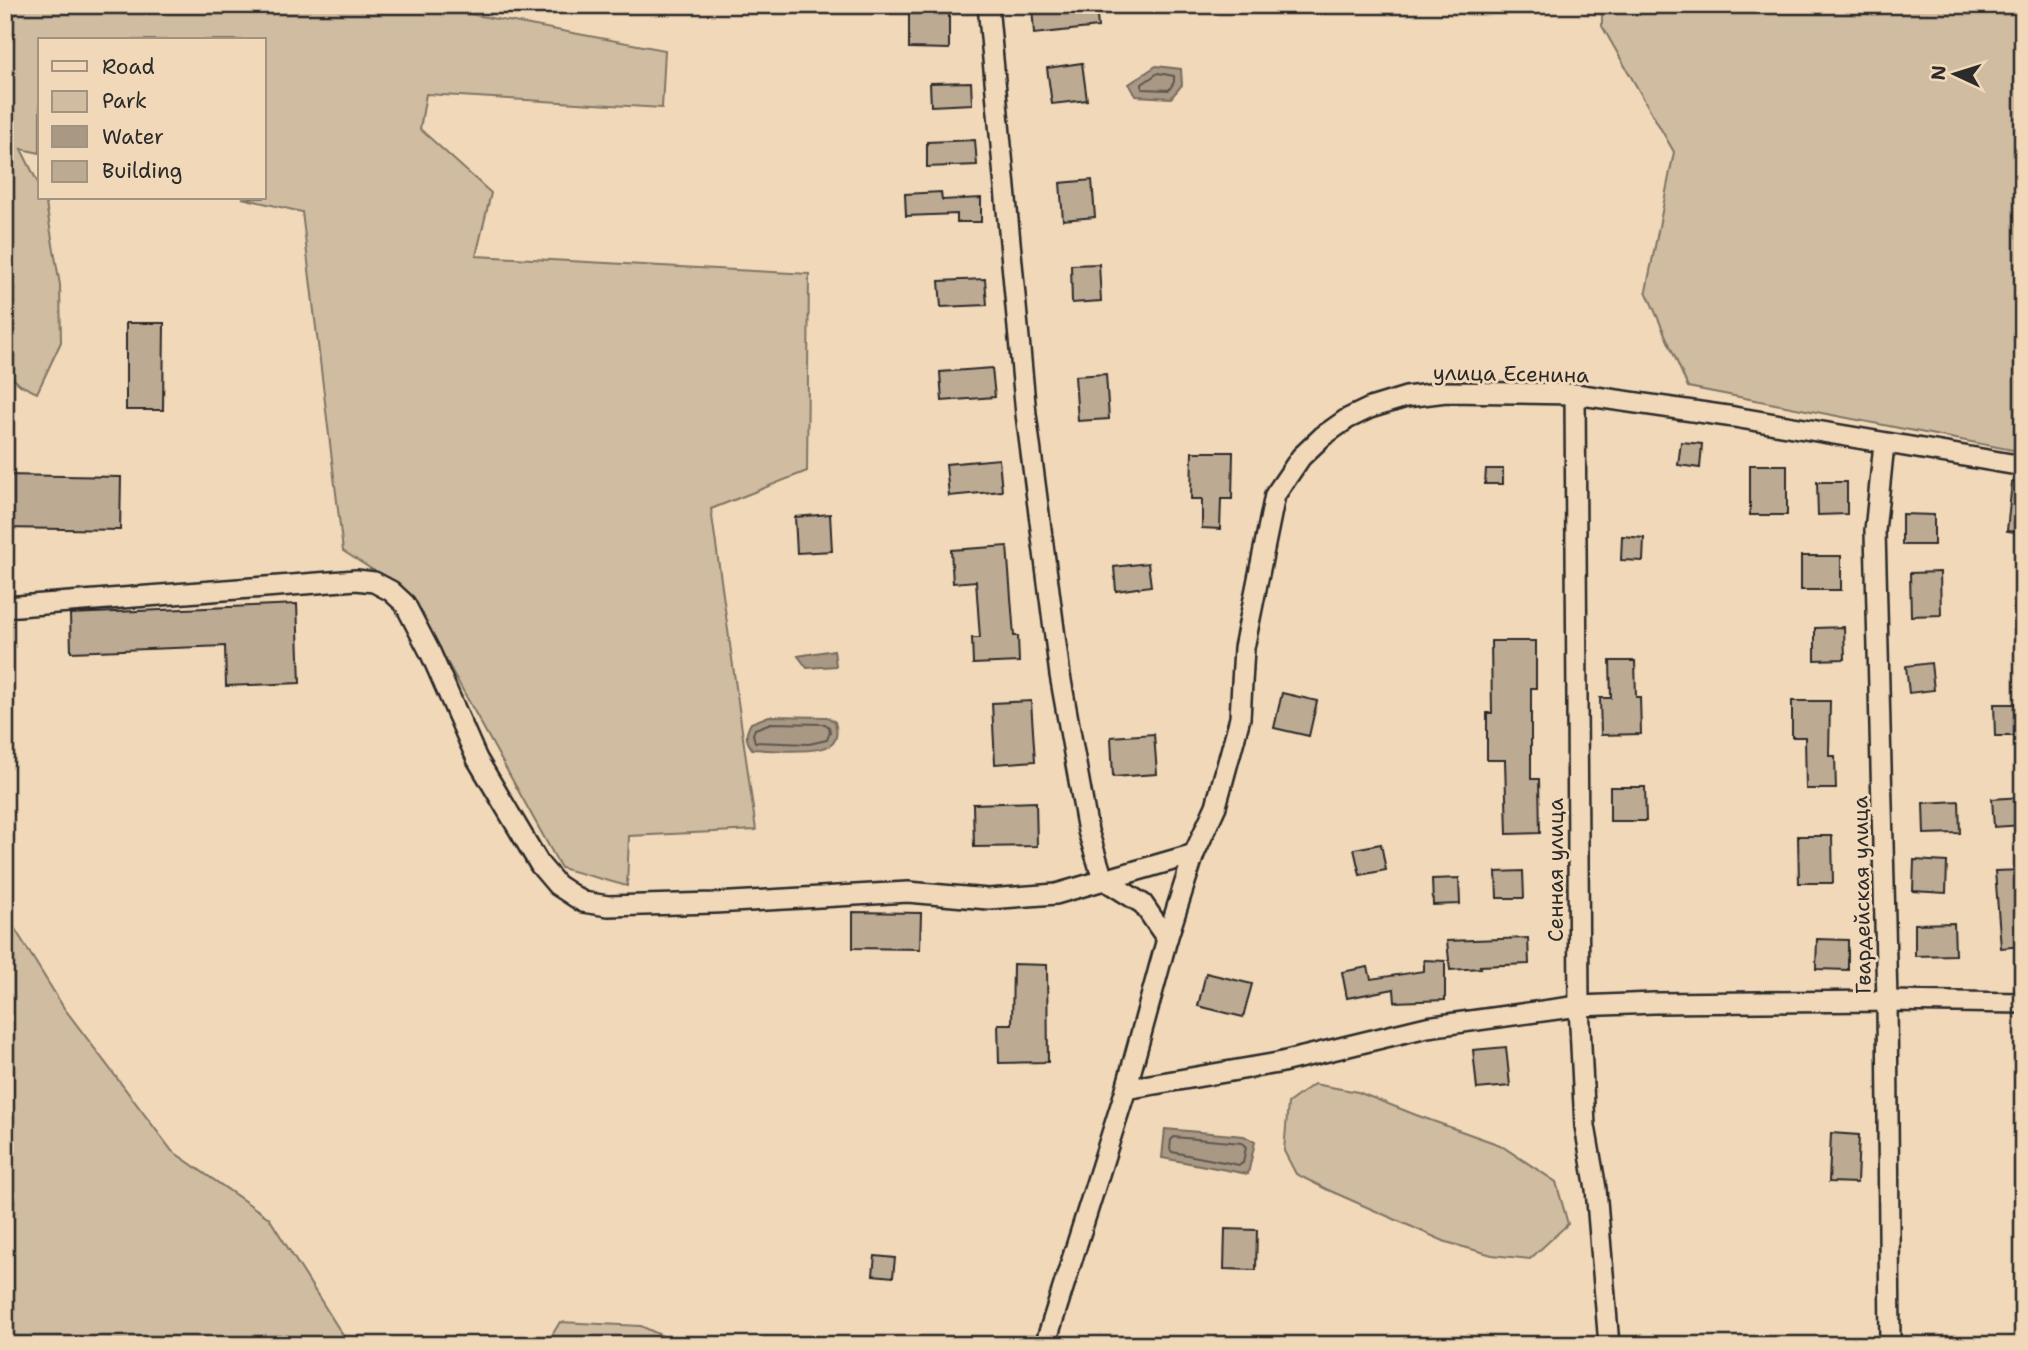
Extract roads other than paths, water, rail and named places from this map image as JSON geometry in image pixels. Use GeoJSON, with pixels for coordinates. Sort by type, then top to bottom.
{"type":"FeatureCollection","features":[{"type":"Feature","properties":{"kind":"street"},"geometry":{"type":"LineString","coordinates":[[988,5],[1026,414],[1060,675],[1088,831],[1103,879],[1143,904],[1167,939]]}},
{"type":"Feature","properties":{"kind":"street","name":"улица Есенина"},"geometry":{"type":"LineString","coordinates":[[1045,1345],[1126,1088],[1167,939],[1194,854],[1216,806],[1240,718],[1244,648],[1275,495],[1301,457],[1323,436],[1347,419],[1370,408],[1406,397],[1446,392],[1576,394],[1734,417],[2023,466]]}},
{"type":"Feature","properties":{"kind":"street","name":"Сенная улица"},"geometry":{"type":"LineString","coordinates":[[1576,394],[1579,1006],[1585,1126],[1596,1189],[1608,1345]]}},
{"type":"Feature","properties":{"kind":"street","name":"Гвардейская улица"},"geometry":{"type":"LineString","coordinates":[[1884,444],[1875,531],[1887,1001],[1890,1345]]}},
{"type":"Feature","properties":{"kind":"street"},"geometry":{"type":"LineString","coordinates":[[5,607],[356,579],[374,582],[405,604],[431,654],[477,759],[540,865],[556,885],[583,902],[608,906],[714,903],[908,892],[988,899],[1056,894],[1194,854]]}},
{"type":"Feature","properties":{"kind":"street"},"geometry":{"type":"LineString","coordinates":[[1126,1088],[1278,1063],[1427,1027],[1579,1006],[1887,1001],[2023,1003]]}},
{"type":"Feature","properties":{"kind":"water"},"geometry":{"type":"Polygon","coordinates":[[[1156,66],[1181,69],[1182,85],[1171,98],[1136,96],[1129,84],[1156,66]]]}},
{"type":"Feature","properties":{"kind":"water"},"geometry":{"type":"Polygon","coordinates":[[[834,650],[836,666],[807,668],[798,656],[834,650]]]}},
{"type":"Feature","properties":{"kind":"water"},"geometry":{"type":"Polygon","coordinates":[[[769,716],[827,717],[835,722],[836,738],[828,747],[819,749],[752,749],[747,736],[751,723],[769,716]]]}},
{"type":"Feature","properties":{"kind":"water"},"geometry":{"type":"Polygon","coordinates":[[[1165,1129],[1244,1136],[1255,1142],[1248,1174],[1162,1158],[1165,1129]]]}}]}
